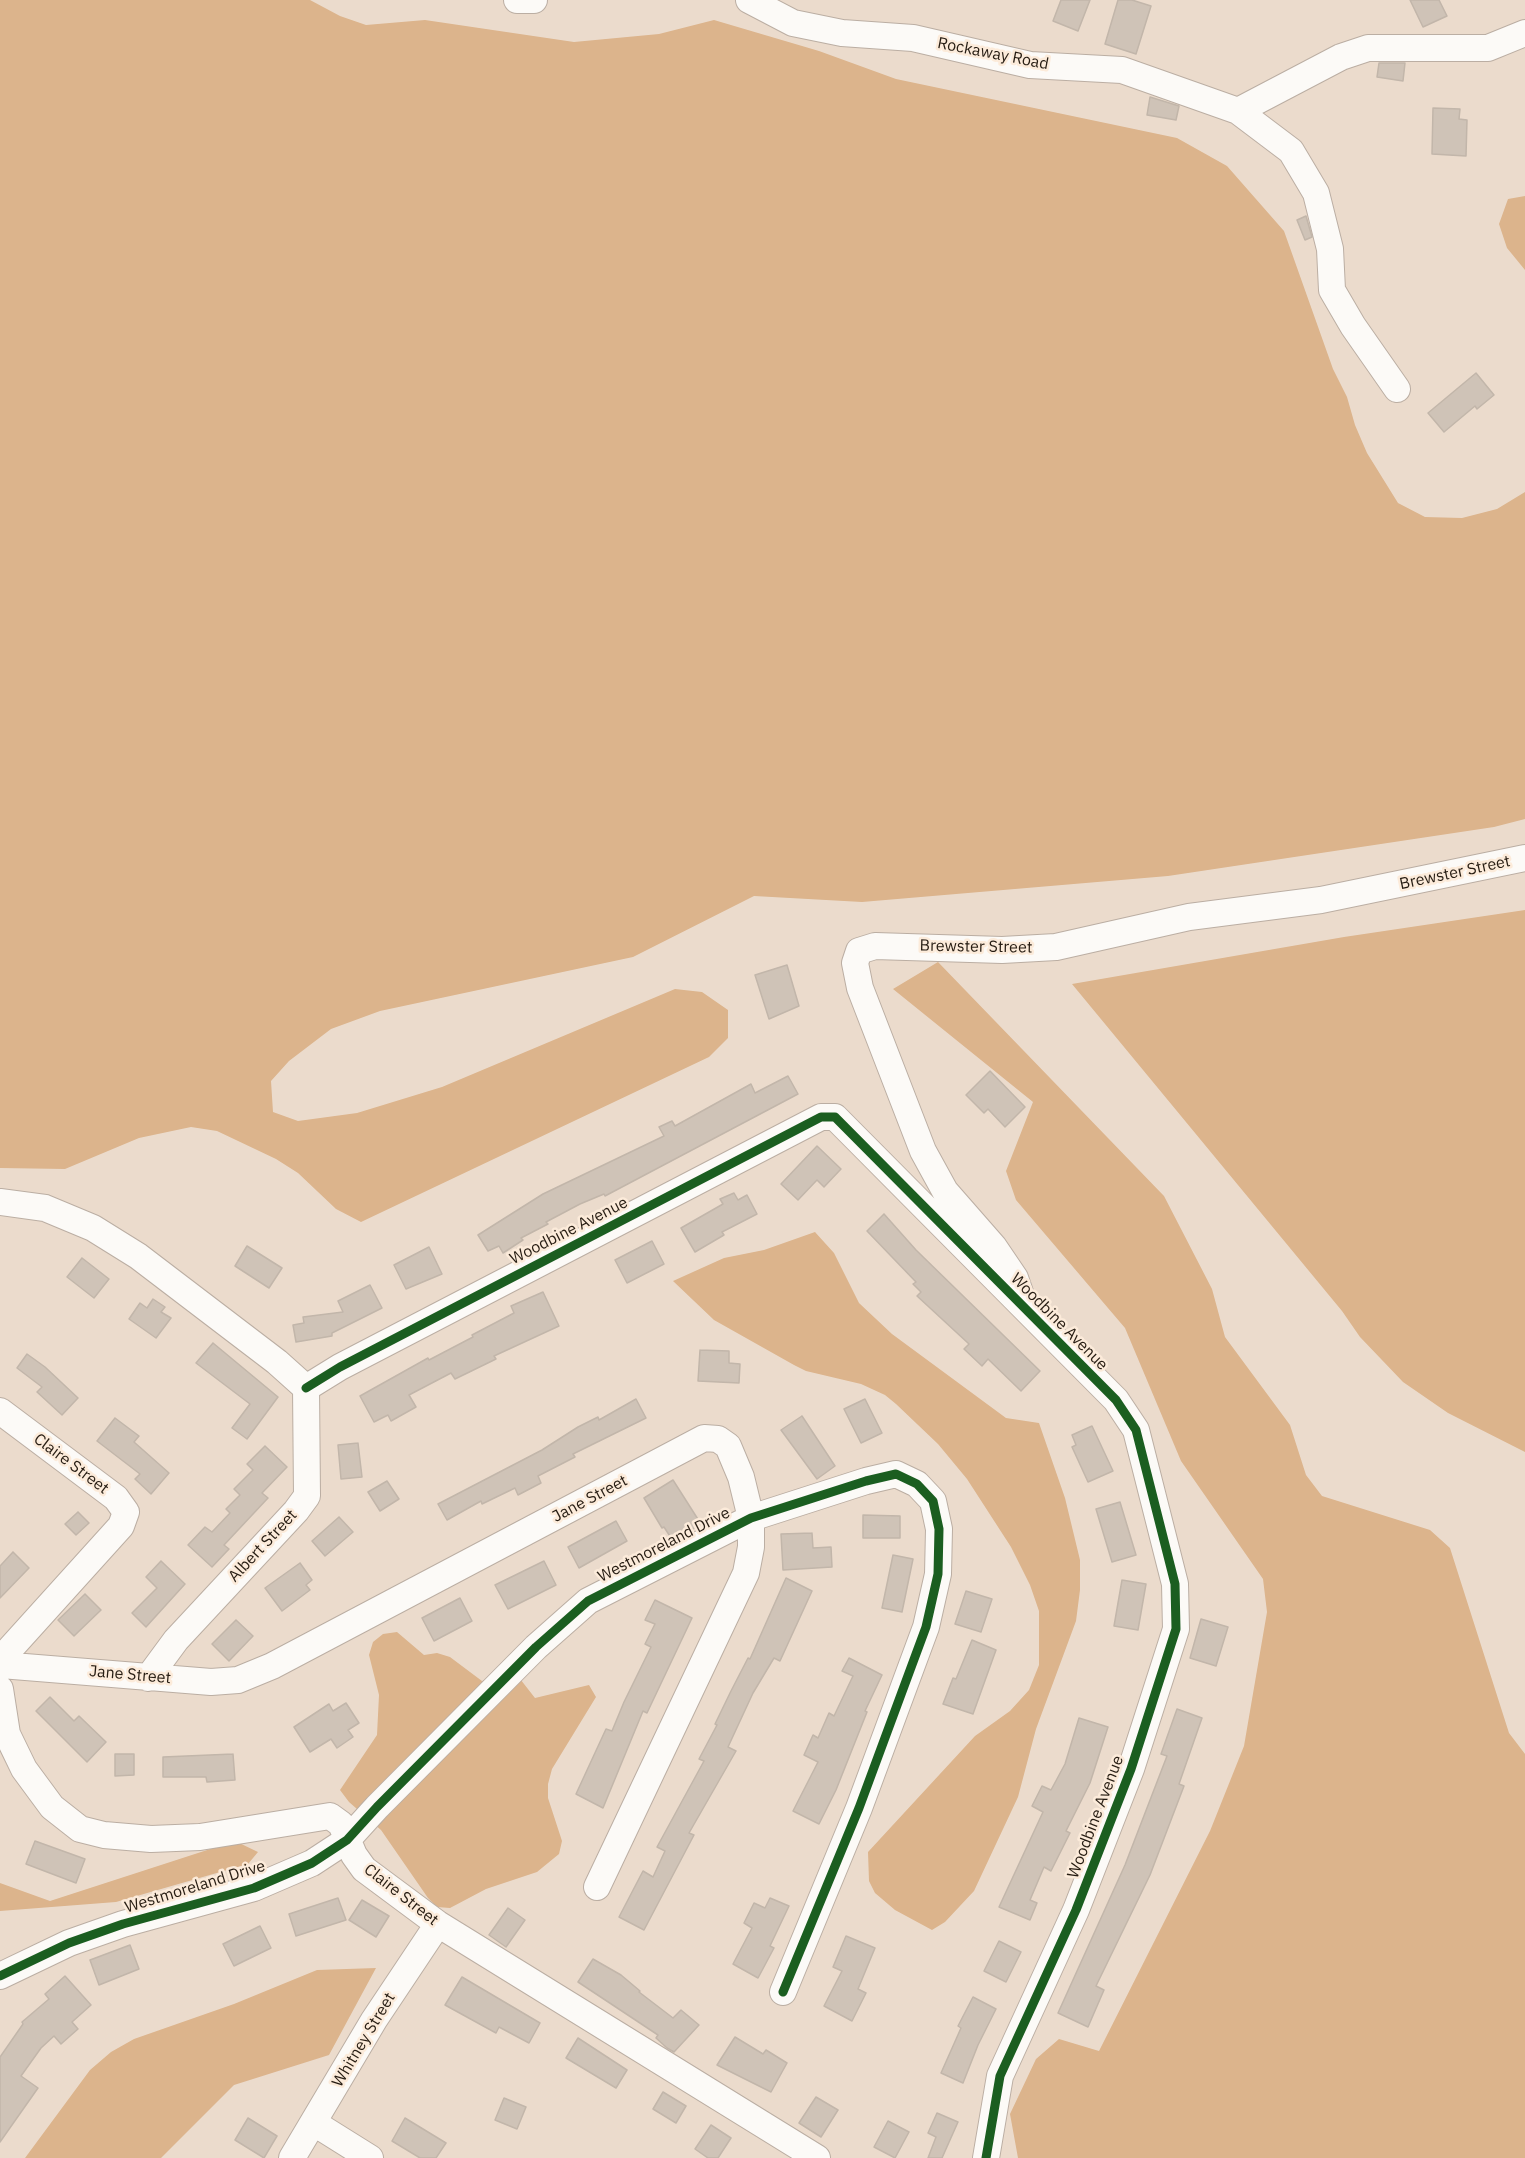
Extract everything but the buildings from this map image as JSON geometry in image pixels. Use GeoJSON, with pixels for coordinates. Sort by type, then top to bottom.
{"type":"FeatureCollection","features":[{"type":"Feature","properties":{"kind":"street"},"geometry":{"type":"LineString","coordinates":[[517,0],[534,0]]}},
{"type":"Feature","properties":{"kind":"street","name":"Rockaway Road"},"geometry":{"type":"LineString","coordinates":[[749,0],[793,23],[842,33],[914,38],[1030,65],[1122,70],[1238,111],[1292,151],[1316,193],[1330,249],[1332,290],[1353,326],[1397,389]]}},
{"type":"Feature","properties":{"kind":"street"},"geometry":{"type":"LineString","coordinates":[[1238,111],[1341,57],[1368,48],[1488,48],[1525,33]]}},
{"type":"Feature","properties":{"kind":"street","name":"Brewster Street"},"geometry":{"type":"LineString","coordinates":[[1025,1310],[1016,1278],[994,1247],[945,1191],[923,1151],[860,988],[855,963],[859,951],[875,946],[1002,950],[1056,947],[1189,917],[1321,900],[1525,858]]}},
{"type":"Feature","properties":{"kind":"street","name":"Woodbine Avenue"},"geometry":{"type":"LineString","coordinates":[[306,1388],[340,1367],[821,1117],[835,1117],[1116,1400],[1136,1430],[1175,1584],[1176,1629],[1127,1779],[1076,1910],[1000,2076],[986,2158]]}},
{"type":"Feature","properties":{"kind":"street"},"geometry":{"type":"LineString","coordinates":[[0,1202],[45,1208],[93,1228],[138,1256],[277,1362],[306,1388]]}},
{"type":"Feature","properties":{"kind":"street","name":"Albert Street"},"geometry":{"type":"LineString","coordinates":[[148,1678],[176,1640],[297,1511],[307,1496],[306,1388]]}},
{"type":"Feature","properties":{"kind":"street","name":"Claire Street"},"geometry":{"type":"LineString","coordinates":[[0,1411],[116,1498],[126,1512],[121,1526],[0,1660]]}},
{"type":"Feature","properties":{"kind":"street","name":"Jane Street"},"geometry":{"type":"LineString","coordinates":[[0,1665],[211,1682],[238,1680],[272,1666],[704,1438],[718,1438],[728,1446],[741,1477],[751,1518],[751,1547],[746,1573],[597,1887]]}},
{"type":"Feature","properties":{"kind":"street","name":"Westmoreland Drive"},"geometry":{"type":"LineString","coordinates":[[0,1976],[91,1936],[254,1888],[312,1863],[347,1840],[377,1807],[563,1621],[588,1601],[751,1518],[866,1481],[896,1474],[917,1484],[933,1501],[939,1529],[938,1574],[926,1627],[859,1808],[783,1992]]}},
{"type":"Feature","properties":{"kind":"street","name":"Claire Street"},"geometry":{"type":"LineString","coordinates":[[0,1689],[7,1734],[24,1769],[52,1807],[80,1829],[104,1835],[151,1839],[181,1838],[330,1816],[341,1824],[347,1840],[364,1869],[438,1924],[815,2157]]}},
{"type":"Feature","properties":{"kind":"street","name":"Whitney Street"},"geometry":{"type":"LineString","coordinates":[[292,2158],[374,2020],[438,1924]]}},
{"type":"Feature","properties":{"kind":"street"},"geometry":{"type":"LineString","coordinates":[[314,2123],[370,2158]]}},
{"type":"Feature","properties":{"kind":"shaded area"},"geometry":{"type":"Polygon","coordinates":[[[0,0],[310,0],[340,16],[366,25],[425,20],[574,42],[659,34],[714,20],[819,51],[896,79],[1177,138],[1227,166],[1284,231],[1333,369],[1347,397],[1355,425],[1367,453],[1398,503],[1425,517],[1462,518],[1497,509],[1525,492],[1525,819],[1494,827],[1168,876],[862,902],[754,896],[633,957],[380,1011],[331,1029],[289,1061],[271,1081],[273,1112],[298,1121],[357,1113],[442,1087],[675,989],[702,992],[728,1010],[728,1038],[709,1057],[361,1222],[336,1209],[298,1173],[276,1159],[217,1131],[191,1127],[139,1138],[65,1169],[0,1168],[0,0]]]}},
{"type":"Feature","properties":{"kind":"shaded area"},"geometry":{"type":"Polygon","coordinates":[[[1525,196],[1525,270],[1507,248],[1499,224],[1508,199],[1525,196]]]}},
{"type":"Feature","properties":{"kind":"shaded area"},"geometry":{"type":"Polygon","coordinates":[[[1525,910],[1525,1452],[1448,1413],[1403,1382],[1360,1337],[1342,1311],[1072,984],[1344,937],[1525,910]]]}},
{"type":"Feature","properties":{"kind":"shaded area"},"geometry":{"type":"Polygon","coordinates":[[[938,962],[1164,1196],[1212,1289],[1225,1337],[1290,1425],[1306,1475],[1322,1496],[1430,1530],[1450,1548],[1509,1733],[1525,1754],[1525,2158],[1018,2158],[1010,2114],[1036,2059],[1059,2039],[1099,2051],[1210,1831],[1244,1746],[1267,1612],[1263,1579],[1181,1461],[1125,1328],[1016,1200],[1006,1171],[1033,1102],[893,989],[938,962]]]}},
{"type":"Feature","properties":{"kind":"shaded area"},"geometry":{"type":"Polygon","coordinates":[[[815,1232],[834,1253],[859,1303],[892,1334],[1006,1418],[1039,1423],[1065,1498],[1080,1560],[1080,1590],[1076,1621],[1036,1729],[1018,1797],[974,1891],[945,1922],[932,1930],[895,1910],[875,1893],[869,1881],[868,1852],[975,1736],[1010,1711],[1029,1690],[1039,1665],[1039,1611],[1030,1585],[1011,1547],[967,1479],[938,1444],[896,1404],[885,1395],[861,1384],[806,1371],[794,1365],[714,1320],[673,1281],[724,1258],[764,1250],[815,1232]]]}},
{"type":"Feature","properties":{"kind":"shaded area"},"geometry":{"type":"Polygon","coordinates":[[[397,1632],[424,1655],[437,1653],[450,1657],[482,1681],[500,1675],[517,1675],[535,1698],[589,1685],[596,1697],[552,1769],[548,1784],[548,1798],[562,1841],[559,1854],[537,1872],[486,1889],[450,1908],[437,1907],[428,1898],[381,1830],[349,1802],[340,1790],[377,1735],[379,1695],[369,1655],[373,1642],[383,1634],[397,1632]]]}},
{"type":"Feature","properties":{"kind":"shaded area"},"geometry":{"type":"Polygon","coordinates":[[[235,1841],[258,1852],[248,1864],[116,1902],[0,1911],[0,1883],[50,1901],[235,1841]]]}},
{"type":"Feature","properties":{"kind":"shaded area"},"geometry":{"type":"Polygon","coordinates":[[[376,1968],[329,2055],[234,2085],[161,2158],[25,2158],[90,2070],[111,2052],[134,2039],[234,2004],[317,1970],[376,1968]]]}},
{"type":"Feature","properties":{"kind":"cycle path"},"geometry":{"type":"LineString","coordinates":[[306,1388],[340,1367],[821,1117],[835,1117],[1116,1400],[1136,1430],[1175,1584],[1176,1629],[1131,1769],[1076,1910],[1000,2076],[986,2158]]}},
{"type":"Feature","properties":{"kind":"cycle path"},"geometry":{"type":"LineString","coordinates":[[0,1976],[69,1943],[123,1924],[254,1888],[312,1863],[347,1840],[536,1647],[588,1601],[751,1518],[866,1481],[896,1474],[917,1484],[933,1501],[939,1529],[938,1574],[926,1627],[859,1808],[783,1992]]}}]}
